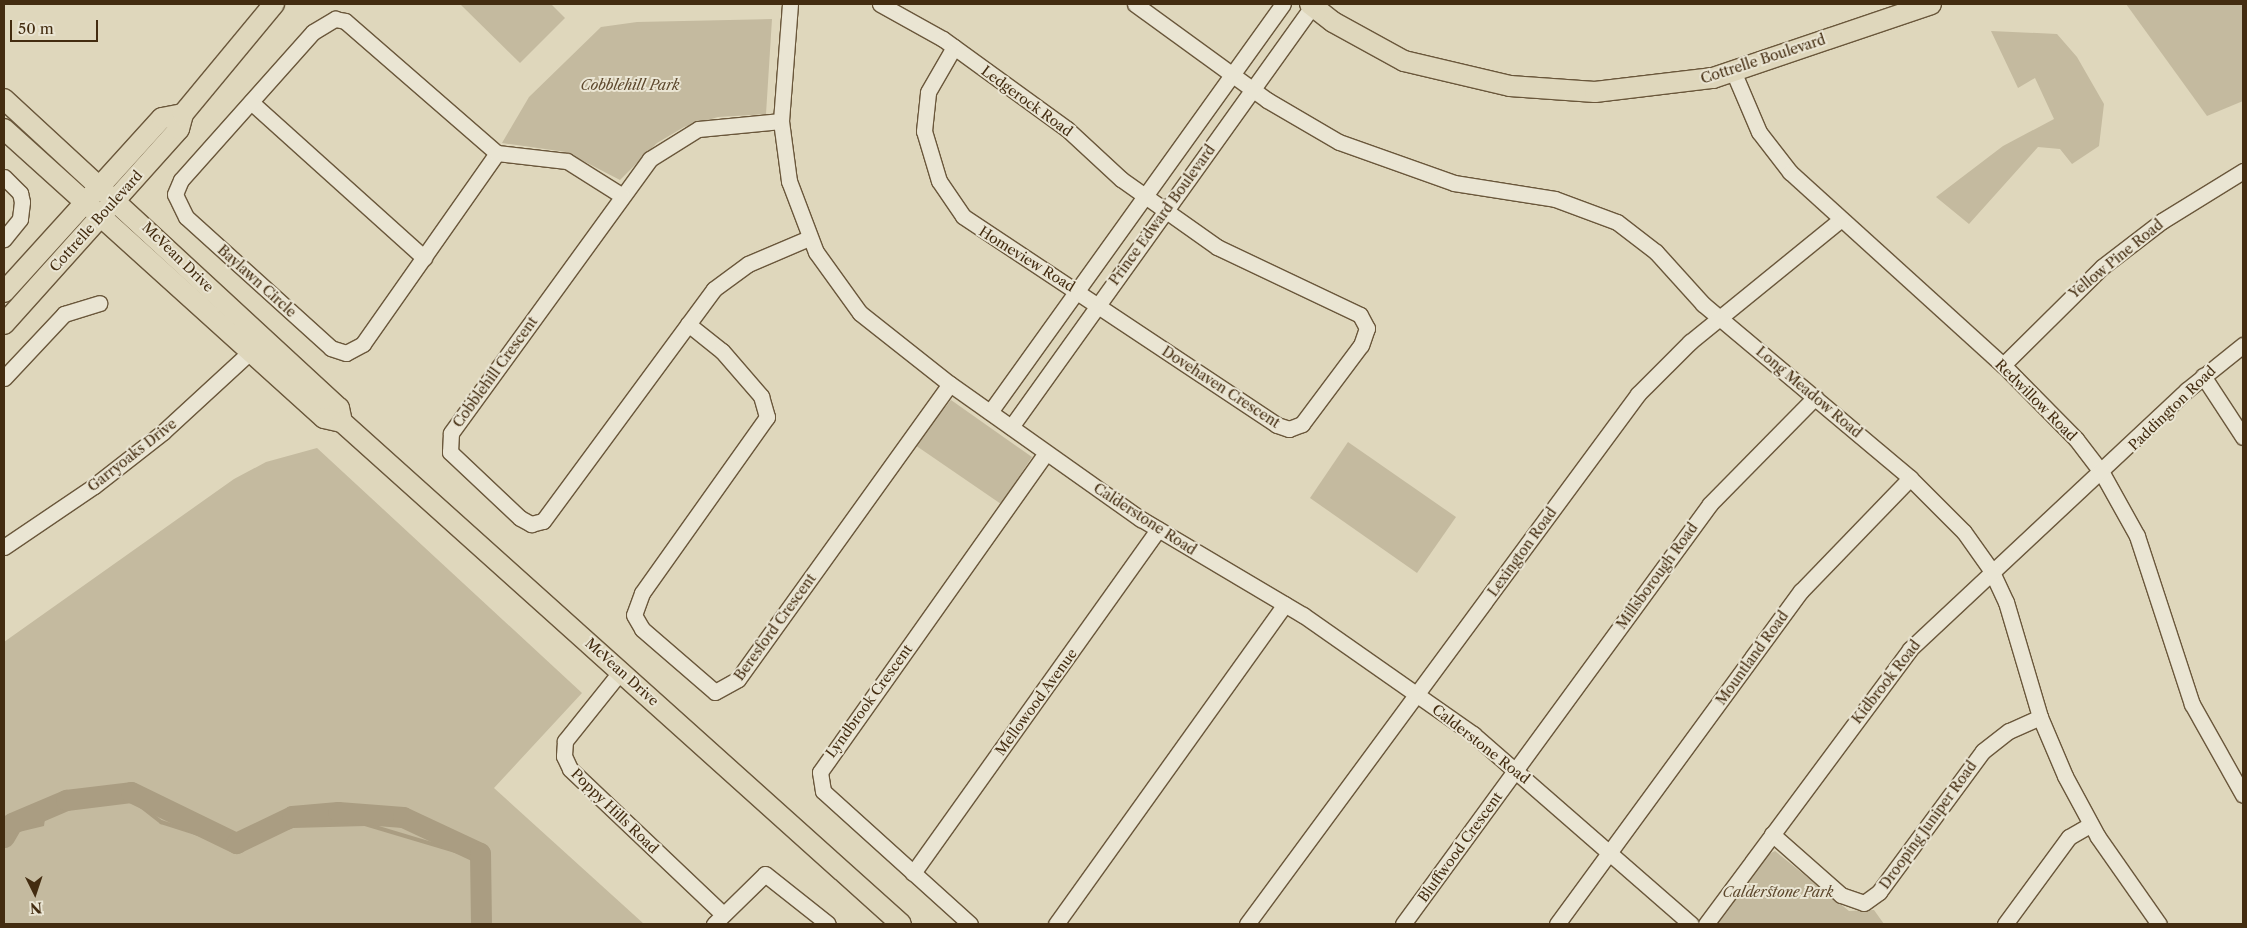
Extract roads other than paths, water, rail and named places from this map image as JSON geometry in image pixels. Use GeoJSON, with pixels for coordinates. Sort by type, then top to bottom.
{"type":"FeatureCollection","features":[{"type":"Feature","properties":{"kind":"main road","name":"Cottrelle Boulevard"},"geometry":{"type":"LineString","coordinates":[[4,324],[115,198],[179,129],[183,114],[274,4]]}},
{"type":"Feature","properties":{"kind":"main road","name":"Cottrelle Boulevard"},"geometry":{"type":"LineString","coordinates":[[1312,4],[1341,27],[1404,61],[1510,86],[1618,92],[1713,78],[1931,4]]}},
{"type":"Feature","properties":{"kind":"main road","name":"McVean Drive"},"geometry":{"type":"LineString","coordinates":[[4,99],[115,198],[340,408],[342,422]]}},
{"type":"Feature","properties":{"kind":"main road","name":"Cottrelle Boulevard"},"geometry":{"type":"LineString","coordinates":[[4,292],[162,118],[183,114]]}},
{"type":"Feature","properties":{"kind":"main road","name":"McVean Drive"},"geometry":{"type":"LineString","coordinates":[[4,129],[324,418],[342,422],[901,924]]}},
{"type":"Feature","properties":{"kind":"street","name":"Calderstone Road"},"geometry":{"type":"LineString","coordinates":[[790,4],[781,121],[789,181],[809,238],[860,313],[950,384],[1158,530],[1285,604],[1417,694],[1516,770],[1691,924]]}},
{"type":"Feature","properties":{"kind":"street","name":"Ledgerock Road"},"geometry":{"type":"LineString","coordinates":[[880,4],[954,48],[1068,129],[1103,165],[1165,211]]}},
{"type":"Feature","properties":{"kind":"street","name":"Long Meadow Road"},"geometry":{"type":"LineString","coordinates":[[1135,4],[1252,90],[1319,132],[1396,166],[1478,188],[1555,199],[1601,213],[1640,238],[1720,318],[1910,478],[1964,532],[1991,570],[2006,602],[2040,717],[2090,825],[2154,922]]}},
{"type":"Feature","properties":{"kind":"street","name":"Prince Edward Boulevard"},"geometry":{"type":"LineString","coordinates":[[990,412],[1283,4]]}},
{"type":"Feature","properties":{"kind":"street","name":"Prince Edward Boulevard"},"geometry":{"type":"LineString","coordinates":[[1011,427],[1312,4]]}},
{"type":"Feature","properties":{"kind":"street","name":"Baylawn Circle"},"geometry":{"type":"LineString","coordinates":[[340,19],[497,153],[363,344],[355,350],[340,352],[186,218],[178,208],[177,187],[251,102],[320,26],[340,19]]}},
{"type":"Feature","properties":{"kind":"street","name":"Homeview Road"},"geometry":{"type":"LineString","coordinates":[[954,48],[932,84],[924,114],[926,148],[938,181],[974,226],[1097,304]]}},
{"type":"Feature","properties":{"kind":"street","name":"Redwillow Road"},"geometry":{"type":"LineString","coordinates":[[1733,71],[1769,147],[1840,220],[2004,365],[2076,439],[2102,473],[2140,543],[2189,697],[2243,795]]}},
{"type":"Feature","properties":{"kind":"street"},"geometry":{"type":"LineString","coordinates":[[251,102],[424,258]]}},
{"type":"Feature","properties":{"kind":"street","name":"Cobblehill Crescent"},"geometry":{"type":"LineString","coordinates":[[781,121],[722,124],[687,133],[650,159],[622,195],[451,433],[450,452],[520,518],[531,524],[543,522],[714,289],[732,274],[809,238]]}},
{"type":"Feature","properties":{"kind":"street"},"geometry":{"type":"LineString","coordinates":[[497,153],[567,161],[622,195]]}},
{"type":"Feature","properties":{"kind":"street","name":"Yellow Pine Road"},"geometry":{"type":"LineString","coordinates":[[2004,365],[2102,267],[2162,221],[2243,171]]}},
{"type":"Feature","properties":{"kind":"street"},"geometry":{"type":"LineString","coordinates":[[4,177],[20,192],[22,202],[20,219],[4,238]]}},
{"type":"Feature","properties":{"kind":"street","name":"Dovehaven Crescent"},"geometry":{"type":"LineString","coordinates":[[1097,304],[1277,425],[1297,427],[1306,420],[1361,345],[1365,321],[1353,309],[1236,257],[1165,211]]}},
{"type":"Feature","properties":{"kind":"street","name":"Lexington Road"},"geometry":{"type":"LineString","coordinates":[[1247,924],[1638,394],[1678,352],[1840,220]]}},
{"type":"Feature","properties":{"kind":"street"},"geometry":{"type":"LineString","coordinates":[[4,378],[64,314],[99,303]]}},
{"type":"Feature","properties":{"kind":"street","name":"Beresford Crescent"},"geometry":{"type":"LineString","coordinates":[[688,324],[722,351],[761,396],[767,417],[642,592],[634,615],[642,629],[715,692],[738,679],[950,384]]}},
{"type":"Feature","properties":{"kind":"street","name":"Paddington Road"},"geometry":{"type":"LineString","coordinates":[[2102,473],[2203,376],[2243,345]]}},
{"type":"Feature","properties":{"kind":"street","name":"Garryoaks Drive"},"geometry":{"type":"LineString","coordinates":[[4,547],[94,486],[163,432],[251,351]]}},
{"type":"Feature","properties":{"kind":"street"},"geometry":{"type":"LineString","coordinates":[[2203,376],[2243,438]]}},
{"type":"Feature","properties":{"kind":"street","name":"Millsborough Road"},"geometry":{"type":"LineString","coordinates":[[1516,770],[1710,504],[1815,397]]}},
{"type":"Feature","properties":{"kind":"street","name":"Lyndbrook Crescent"},"geometry":{"type":"LineString","coordinates":[[970,924],[823,791],[822,766],[1046,453]]}},
{"type":"Feature","properties":{"kind":"street","name":"Kidbrook Road"},"geometry":{"type":"LineString","coordinates":[[1706,924],[1910,649],[1991,570],[2102,473]]}},
{"type":"Feature","properties":{"kind":"street","name":"Mountland Road"},"geometry":{"type":"LineString","coordinates":[[1557,924],[1801,591],[1910,478]]}},
{"type":"Feature","properties":{"kind":"street","name":"Mellowood Avenue"},"geometry":{"type":"LineString","coordinates":[[913,873],[1158,530]]}},
{"type":"Feature","properties":{"kind":"street"},"geometry":{"type":"LineString","coordinates":[[1056,924],[1285,604]]}},
{"type":"Feature","properties":{"kind":"street","name":"Poppy Hills Road"},"geometry":{"type":"LineString","coordinates":[[621,671],[565,741],[564,756],[570,769],[718,919]]}},
{"type":"Feature","properties":{"kind":"street","name":"Drooping Juniper Road"},"geometry":{"type":"LineString","coordinates":[[1772,834],[1841,895],[1864,903],[1879,892],[1984,751],[2009,731],[2040,717]]}},
{"type":"Feature","properties":{"kind":"street","name":"Bluffwood Crescent"},"geometry":{"type":"LineString","coordinates":[[1403,924],[1516,770]]}},
{"type":"Feature","properties":{"kind":"street"},"geometry":{"type":"LineString","coordinates":[[2005,924],[2069,837],[2090,825]]}},
{"type":"Feature","properties":{"kind":"street"},"geometry":{"type":"LineString","coordinates":[[718,919],[765,874],[828,924]]}},
{"type":"Feature","properties":{"kind":"waterway"},"geometry":{"type":"LineString","coordinates":[[4,837],[12,823],[66,800],[131,792],[236,843],[292,816],[338,812],[403,817],[480,853],[481,924]]}},
{"type":"Feature","properties":{"kind":"waterway"},"geometry":{"type":"LineString","coordinates":[[46,812],[129,797],[161,822],[205,836],[249,842],[293,826],[365,824],[472,856],[481,872],[485,900],[482,924]]}},
{"type":"Feature","properties":{"kind":"park label","name":"Cobblehill Park"},"geometry":{"type":"Point","coordinates":[630,85]}},
{"type":"Feature","properties":{"kind":"park label","name":"Calderstone Park"},"geometry":{"type":"Point","coordinates":[1778,892]}}]}
